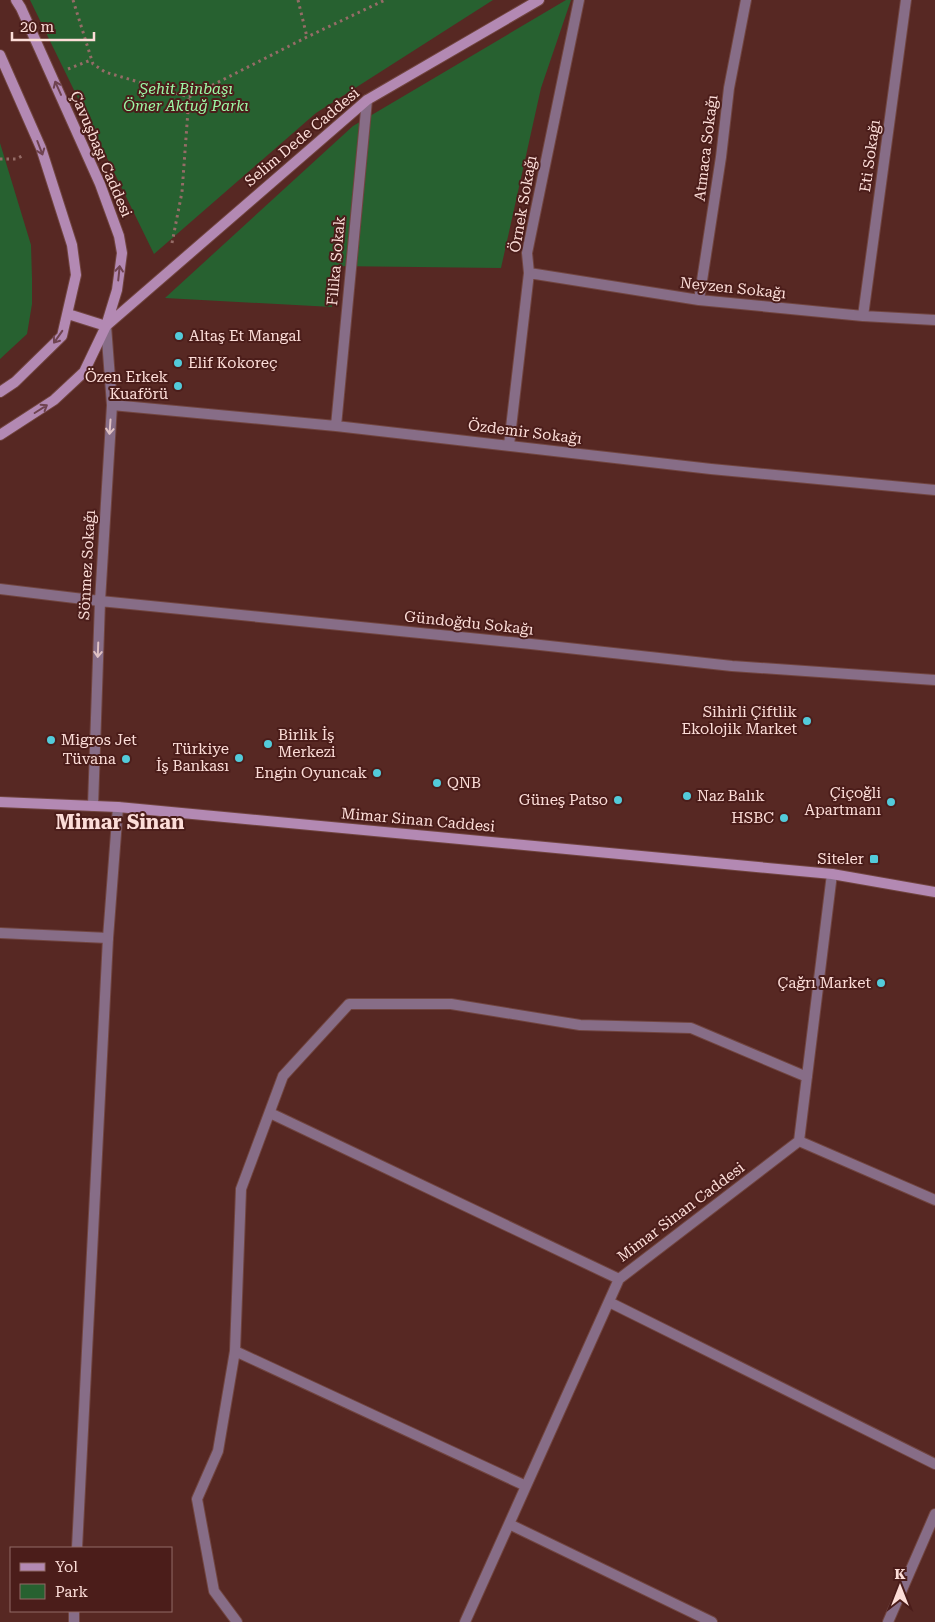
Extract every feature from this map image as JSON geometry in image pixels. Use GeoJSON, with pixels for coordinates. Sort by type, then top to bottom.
{"type":"FeatureCollection","features":[{"type":"Feature","properties":{"kind":"main road","name":"Çavuşbaşı Caddesi"},"geometry":{"type":"LineString","coordinates":[[0,435],[54,400],[84,372],[106,326],[117,290],[122,253],[119,236],[100,184],[16,0]]}},
{"type":"Feature","properties":{"kind":"main road","name":"Selim Dede Caddesi"},"geometry":{"type":"LineString","coordinates":[[106,326],[367,100],[539,0]]}},
{"type":"Feature","properties":{"kind":"main road"},"geometry":{"type":"LineString","coordinates":[[0,55],[41,148],[72,245],[76,275],[62,336],[15,382],[0,392]]}},
{"type":"Feature","properties":{"kind":"main road"},"geometry":{"type":"LineString","coordinates":[[68,314],[106,326]]}},
{"type":"Feature","properties":{"kind":"main road","name":"Mimar Sinan Caddesi"},"geometry":{"type":"LineString","coordinates":[[0,802],[118,806],[832,874],[935,892]]}},
{"type":"Feature","properties":{"kind":"street","name":"Örnek Sokağı"},"geometry":{"type":"LineString","coordinates":[[509,445],[529,273],[527,253],[579,0]]}},
{"type":"Feature","properties":{"kind":"street","name":"Atmaca Sokağı"},"geometry":{"type":"LineString","coordinates":[[699,300],[721,157],[729,88],[746,0]]}},
{"type":"Feature","properties":{"kind":"street","name":"Eti Sokağı"},"geometry":{"type":"LineString","coordinates":[[863,316],[906,0]]}},
{"type":"Feature","properties":{"kind":"street","name":"Filika Sokak"},"geometry":{"type":"LineString","coordinates":[[336,426],[367,100]]}},
{"type":"Feature","properties":{"kind":"street","name":"Neyzen Sokağı"},"geometry":{"type":"LineString","coordinates":[[529,273],[699,300],[863,316],[935,320]]}},
{"type":"Feature","properties":{"kind":"street","name":"Sönmez Sokağı"},"geometry":{"type":"LineString","coordinates":[[93,806],[100,601],[112,405],[106,326]]}},
{"type":"Feature","properties":{"kind":"street","name":"Özdemir Sokağı"},"geometry":{"type":"LineString","coordinates":[[112,405],[336,426],[711,469],[935,490]]}},
{"type":"Feature","properties":{"kind":"street","name":"Gündoğdu Sokağı"},"geometry":{"type":"LineString","coordinates":[[0,589],[732,666],[935,680]]}},
{"type":"Feature","properties":{"kind":"street"},"geometry":{"type":"LineString","coordinates":[[77,1547],[108,938],[118,806]]}},
{"type":"Feature","properties":{"kind":"street"},"geometry":{"type":"LineString","coordinates":[[832,874],[799,1141],[935,1200]]}},
{"type":"Feature","properties":{"kind":"street"},"geometry":{"type":"LineString","coordinates":[[0,933],[108,938]]}},
{"type":"Feature","properties":{"kind":"street"},"geometry":{"type":"LineString","coordinates":[[237,1622],[214,1591],[197,1499],[218,1451],[236,1351],[241,1189],[283,1076],[349,1004],[451,1004],[580,1025],[691,1028],[807,1077]]}},
{"type":"Feature","properties":{"kind":"street"},"geometry":{"type":"LineString","coordinates":[[270,1113],[619,1279]]}},
{"type":"Feature","properties":{"kind":"street","name":"Mimar Sinan Caddesi"},"geometry":{"type":"LineString","coordinates":[[465,1622],[619,1279],[799,1141]]}},
{"type":"Feature","properties":{"kind":"street"},"geometry":{"type":"LineString","coordinates":[[609,1302],[935,1464]]}},
{"type":"Feature","properties":{"kind":"street"},"geometry":{"type":"LineString","coordinates":[[236,1351],[526,1486]]}},
{"type":"Feature","properties":{"kind":"street"},"geometry":{"type":"LineString","coordinates":[[888,1622],[935,1514]]}},
{"type":"Feature","properties":{"kind":"street"},"geometry":{"type":"LineString","coordinates":[[509,1524],[712,1622]]}},
{"type":"Feature","properties":{"kind":"path"},"geometry":{"type":"LineString","coordinates":[[73,0],[93,64],[104,72],[189,97],[385,0]]}},
{"type":"Feature","properties":{"kind":"path"},"geometry":{"type":"LineString","coordinates":[[298,0],[307,38]]}},
{"type":"Feature","properties":{"kind":"path"},"geometry":{"type":"LineString","coordinates":[[166,275],[182,192],[189,97]]}},
{"type":"Feature","properties":{"kind":"green space","name":"Şehit Binbaşı Ömer Aktuğ Parkı"},"geometry":{"type":"Polygon","coordinates":[[[30,0],[493,0],[316,113],[154,254],[30,0]]]}},
{"type":"Feature","properties":{"kind":"green space"},"geometry":{"type":"Polygon","coordinates":[[[566,0],[571,0],[541,88],[501,268],[333,266],[332,307],[165,298],[353,126],[566,0]]]}},
{"type":"Feature","properties":{"kind":"green space"},"geometry":{"type":"Polygon","coordinates":[[[0,143],[31,245],[32,304],[27,334],[0,359],[0,143]]]}},
{"type":"Feature","properties":{"kind":"place","name":"Altaş Et Mangal"},"geometry":{"type":"Point","coordinates":[179,336]}},
{"type":"Feature","properties":{"kind":"place","name":"Elif Kokoreç"},"geometry":{"type":"Point","coordinates":[178,363]}},
{"type":"Feature","properties":{"kind":"place","name":"Özen Erkek Kuaförü"},"geometry":{"type":"Point","coordinates":[178,386]}},
{"type":"Feature","properties":{"kind":"place","name":"Sihirli Çiftlik Ekolojik Market"},"geometry":{"type":"Point","coordinates":[807,721]}},
{"type":"Feature","properties":{"kind":"place","name":"Migros Jet"},"geometry":{"type":"Point","coordinates":[51,740]}},
{"type":"Feature","properties":{"kind":"place","name":"Birlik İş Merkezi"},"geometry":{"type":"Point","coordinates":[268,744]}},
{"type":"Feature","properties":{"kind":"place","name":"Türkiye İş Bankası"},"geometry":{"type":"Point","coordinates":[239,758]}},
{"type":"Feature","properties":{"kind":"place","name":"Tüvana"},"geometry":{"type":"Point","coordinates":[126,759]}},
{"type":"Feature","properties":{"kind":"place","name":"Engin Oyuncak"},"geometry":{"type":"Point","coordinates":[377,773]}},
{"type":"Feature","properties":{"kind":"place","name":"QNB"},"geometry":{"type":"Point","coordinates":[437,783]}},
{"type":"Feature","properties":{"kind":"place","name":"Naz Balık"},"geometry":{"type":"Point","coordinates":[687,796]}},
{"type":"Feature","properties":{"kind":"place","name":"Güneş Patso"},"geometry":{"type":"Point","coordinates":[618,800]}},
{"type":"Feature","properties":{"kind":"place","name":"Çiçoğli Apartmanı"},"geometry":{"type":"Point","coordinates":[891,802]}},
{"type":"Feature","properties":{"kind":"place","name":"HSBC"},"geometry":{"type":"Point","coordinates":[784,818]}},
{"type":"Feature","properties":{"kind":"place","name":"Siteler"},"geometry":{"type":"Point","coordinates":[874,859]}},
{"type":"Feature","properties":{"kind":"place","name":"Çağrı Market"},"geometry":{"type":"Point","coordinates":[881,983]}},
{"type":"Feature","properties":{"kind":"district","name":"Mimar Sinan"},"geometry":{"type":"Point","coordinates":[120,822]}}]}
